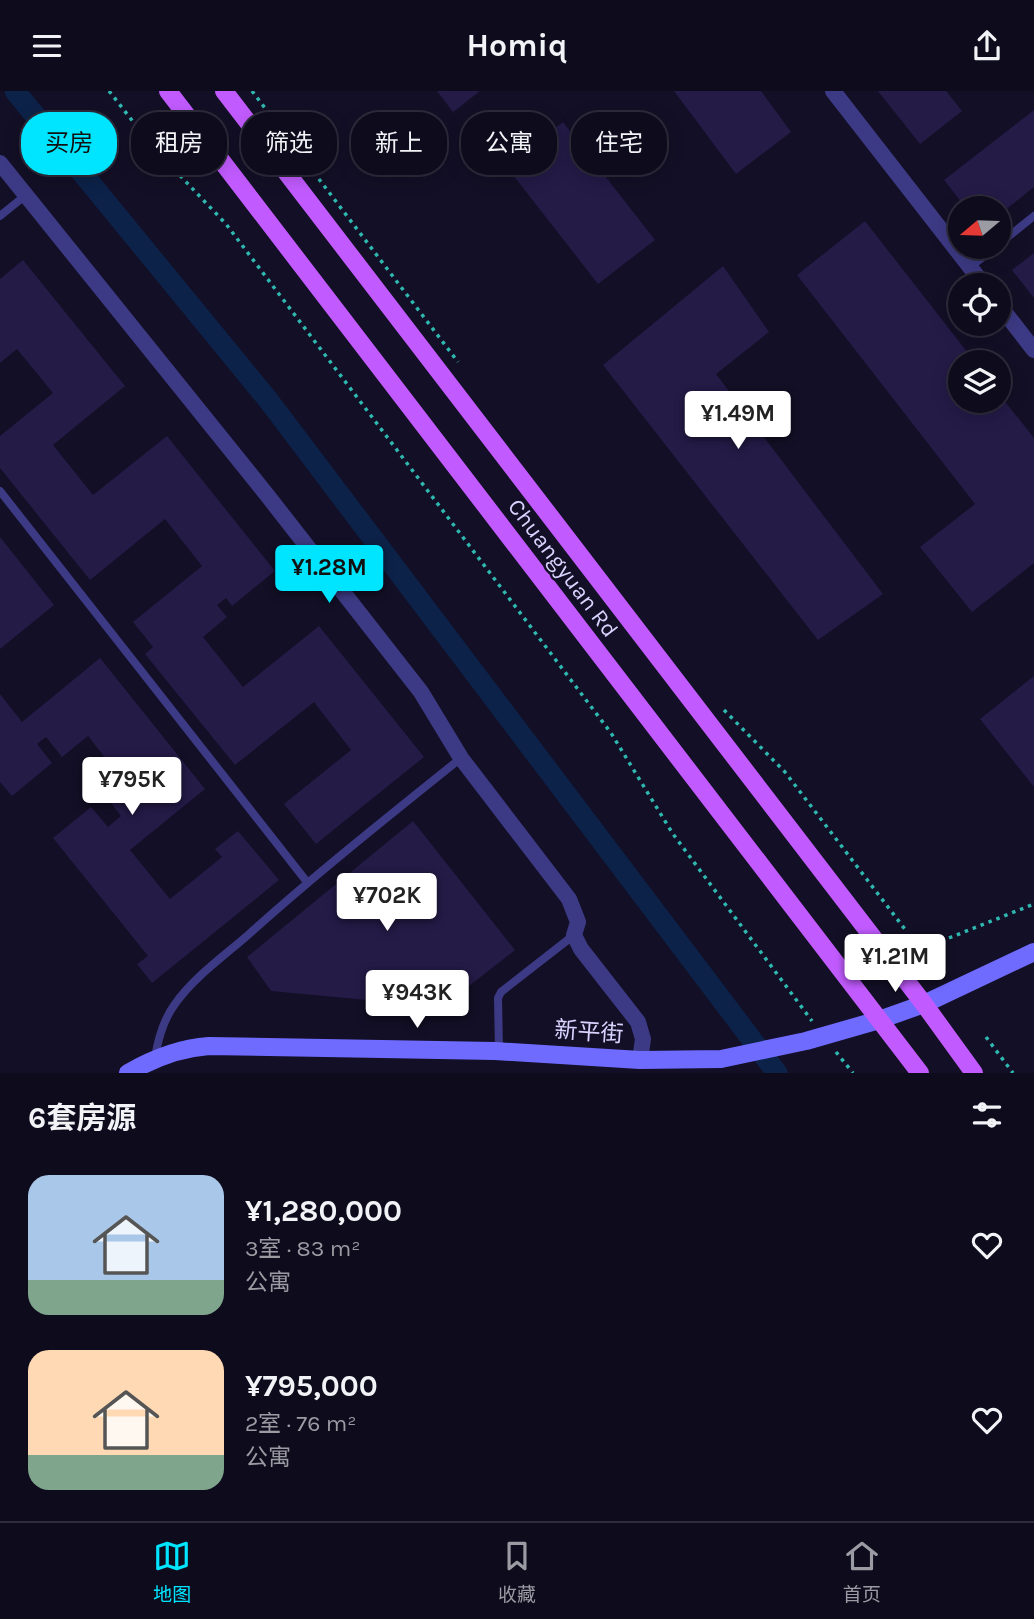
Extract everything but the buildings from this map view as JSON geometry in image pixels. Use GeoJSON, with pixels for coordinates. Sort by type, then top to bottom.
{"type":"FeatureCollection","features":[{"type":"Feature","properties":{"kind":"main road","name":"Chuangyuan Rd"},"geometry":{"type":"LineString","coordinates":[[169,91],[920,1073]]}},
{"type":"Feature","properties":{"kind":"main road","name":"Chuangyuan Rd"},"geometry":{"type":"LineString","coordinates":[[224,91],[924,1004],[974,1073]]}},
{"type":"Feature","properties":{"kind":"main road","name":"新平街"},"geometry":{"type":"LineString","coordinates":[[128,1073],[155,1058],[189,1047],[209,1046],[499,1051],[640,1060],[721,1059],[806,1041],[879,1020],[924,1004],[1034,952]]}},
{"type":"Feature","properties":{"kind":"street"},"geometry":{"type":"LineString","coordinates":[[833,91],[975,273]]}},
{"type":"Feature","properties":{"kind":"street"},"geometry":{"type":"LineString","coordinates":[[0,163],[267,495],[421,692],[461,758],[569,899],[578,922],[574,935],[581,949],[638,1022],[643,1038],[640,1060]]}},
{"type":"Feature","properties":{"kind":"street"},"geometry":{"type":"LineString","coordinates":[[1011,320],[1034,350]]}},
{"type":"Feature","properties":{"kind":"lane"},"geometry":{"type":"LineString","coordinates":[[0,216],[26,195]]}},
{"type":"Feature","properties":{"kind":"lane"},"geometry":{"type":"LineString","coordinates":[[1012,234],[1034,216]]}},
{"type":"Feature","properties":{"kind":"lane"},"geometry":{"type":"LineString","coordinates":[[970,267],[980,259]]}},
{"type":"Feature","properties":{"kind":"lane"},"geometry":{"type":"LineString","coordinates":[[0,492],[307,882]]}},
{"type":"Feature","properties":{"kind":"lane"},"geometry":{"type":"LineString","coordinates":[[155,1058],[158,1039],[176,1003],[197,981],[307,882],[461,758]]}},
{"type":"Feature","properties":{"kind":"lane"},"geometry":{"type":"LineString","coordinates":[[499,1051],[498,998],[501,992],[574,935]]}},
{"type":"Feature","properties":{"kind":"path"},"geometry":{"type":"LineString","coordinates":[[109,91],[153,147],[226,224],[243,246],[611,733],[673,834],[853,1073]]}},
{"type":"Feature","properties":{"kind":"path"},"geometry":{"type":"LineString","coordinates":[[252,91],[461,366]]}},
{"type":"Feature","properties":{"kind":"path"},"geometry":{"type":"LineString","coordinates":[[719,705],[785,772],[908,932]]}},
{"type":"Feature","properties":{"kind":"path"},"geometry":{"type":"LineString","coordinates":[[950,938],[1034,904]]}},
{"type":"Feature","properties":{"kind":"path"},"geometry":{"type":"LineString","coordinates":[[986,1037],[1013,1073]]}},
{"type":"Feature","properties":{"kind":"waterway"},"geometry":{"type":"LineString","coordinates":[[15,91],[269,401],[777,1073]]}}]}
